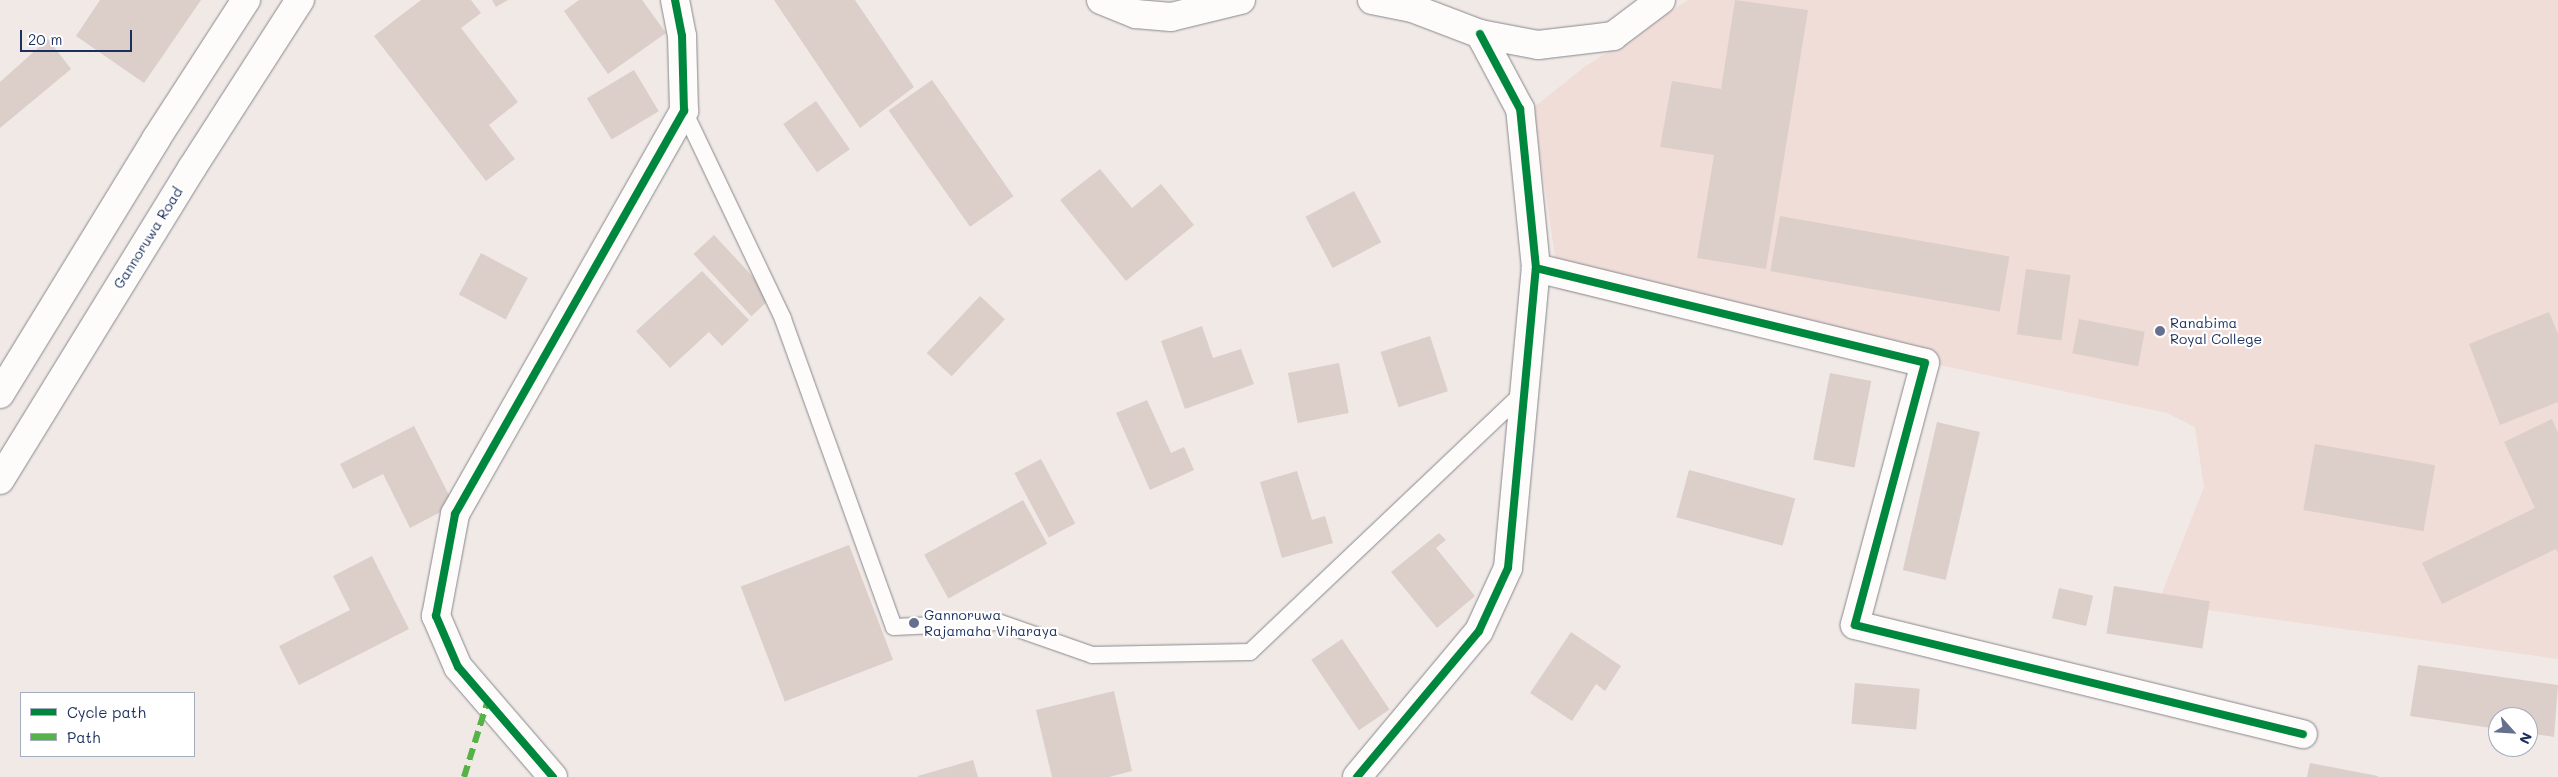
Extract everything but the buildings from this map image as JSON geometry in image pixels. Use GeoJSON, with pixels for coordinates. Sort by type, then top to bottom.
{"type":"FeatureCollection","features":[{"type":"Feature","properties":{"kind":"street"},"geometry":{"type":"LineString","coordinates":[[0,394],[156,139],[246,0]]}},
{"type":"Feature","properties":{"kind":"street","name":"Gannoruwa Road"},"geometry":{"type":"LineString","coordinates":[[0,480],[186,176],[300,0]]}},
{"type":"Feature","properties":{"kind":"street"},"geometry":{"type":"LineString","coordinates":[[553,777],[458,667],[436,616],[455,514],[684,111],[682,36],[676,0]]}},
{"type":"Feature","properties":{"kind":"street"},"geometry":{"type":"LineString","coordinates":[[1102,0],[1136,14],[1171,17],[1241,0]]}},
{"type":"Feature","properties":{"kind":"street"},"geometry":{"type":"LineString","coordinates":[[1372,0],[1412,8],[1480,34],[1538,45],[1613,36],[1661,0]]}},
{"type":"Feature","properties":{"kind":"street"},"geometry":{"type":"LineString","coordinates":[[1357,777],[1480,631],[1508,568],[1527,390],[1536,268],[1520,109],[1480,34]]}},
{"type":"Feature","properties":{"kind":"street"},"geometry":{"type":"LineString","coordinates":[[1536,268],[1925,363],[1855,625],[2304,734]]}},
{"type":"Feature","properties":{"kind":"lane"},"geometry":{"type":"LineString","coordinates":[[684,111],[783,319],[894,627],[998,622],[1092,655],[1250,652],[1527,390]]}},
{"type":"Feature","properties":{"kind":"shaded area","name":"Ranabima Royal College"},"geometry":{"type":"Polygon","coordinates":[[[1688,0],[2558,0],[2558,659],[2158,603],[2204,487],[2195,427],[2167,413],[1839,344],[1637,308],[1560,290],[1533,108],[1583,68],[1688,0]]]}},
{"type":"Feature","properties":{"kind":"marked path"},"geometry":{"type":"LineString","coordinates":[[464,777],[487,703]]}},
{"type":"Feature","properties":{"kind":"cycle path"},"geometry":{"type":"LineString","coordinates":[[553,777],[458,667],[436,616],[455,514],[684,111],[682,36],[675,0]]}},
{"type":"Feature","properties":{"kind":"cycle path"},"geometry":{"type":"LineString","coordinates":[[1357,777],[1479,631],[1508,568],[1536,268],[1520,109],[1480,34]]}},
{"type":"Feature","properties":{"kind":"cycle path"},"geometry":{"type":"LineString","coordinates":[[1536,268],[1925,363],[1855,625],[2303,734]]}},
{"type":"Feature","properties":{"kind":"place","name":"Ranabima Royal College"},"geometry":{"type":"Point","coordinates":[2160,331]}},
{"type":"Feature","properties":{"kind":"place","name":"Gannoruwa Rajamaha Viharaya"},"geometry":{"type":"Point","coordinates":[914,623]}}]}
